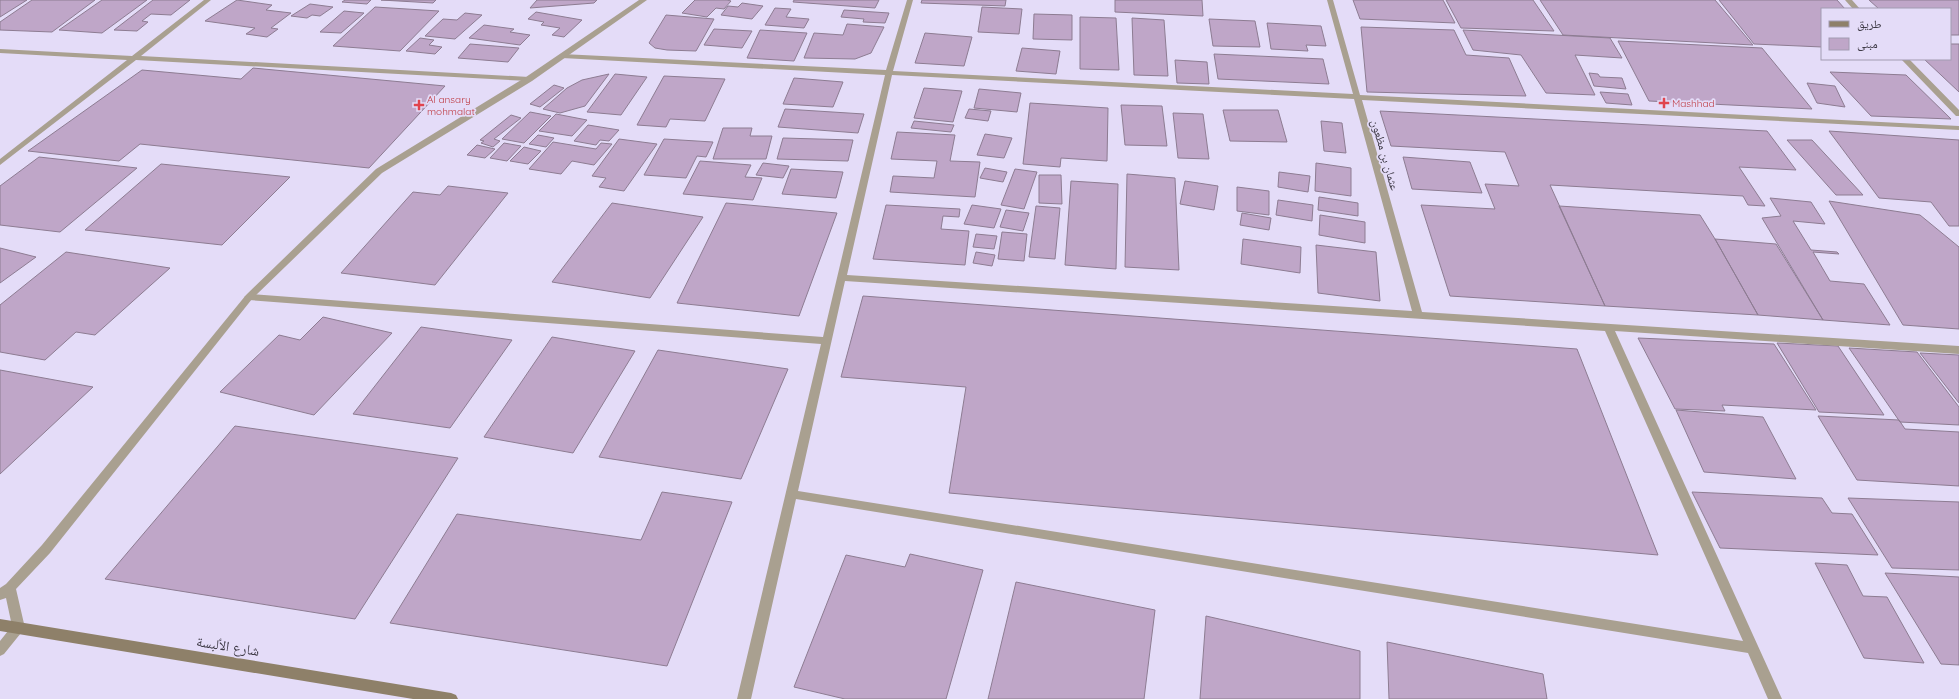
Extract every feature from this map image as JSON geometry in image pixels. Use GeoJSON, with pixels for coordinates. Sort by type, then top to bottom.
{"type":"FeatureCollection","features":[{"type":"Feature","properties":{"kind":"main road","name":"شارع الألبسة"},"geometry":{"type":"LineString","coordinates":[[0,625],[451,699]]}},
{"type":"Feature","properties":{"kind":"street"},"geometry":{"type":"LineString","coordinates":[[0,163],[136,58],[208,0]]}},
{"type":"Feature","properties":{"kind":"street"},"geometry":{"type":"LineString","coordinates":[[0,650],[19,628],[5,591],[46,549],[249,297],[379,171],[529,78],[644,0]]}},
{"type":"Feature","properties":{"kind":"street"},"geometry":{"type":"LineString","coordinates":[[744,699],[889,73],[910,0]]}},
{"type":"Feature","properties":{"kind":"street","name":"عثمان بن مظعون"},"geometry":{"type":"LineString","coordinates":[[1330,0],[1418,315]]}},
{"type":"Feature","properties":{"kind":"street"},"geometry":{"type":"LineString","coordinates":[[1848,0],[1856,8]]}},
{"type":"Feature","properties":{"kind":"street"},"geometry":{"type":"LineString","coordinates":[[0,51],[529,78]]}},
{"type":"Feature","properties":{"kind":"street"},"geometry":{"type":"LineString","coordinates":[[562,56],[1959,128]]}},
{"type":"Feature","properties":{"kind":"street"},"geometry":{"type":"LineString","coordinates":[[1907,60],[1959,114]]}},
{"type":"Feature","properties":{"kind":"street"},"geometry":{"type":"LineString","coordinates":[[841,278],[1959,350]]}},
{"type":"Feature","properties":{"kind":"street"},"geometry":{"type":"LineString","coordinates":[[249,297],[827,341]]}},
{"type":"Feature","properties":{"kind":"street"},"geometry":{"type":"LineString","coordinates":[[1609,328],[1775,699]]}},
{"type":"Feature","properties":{"kind":"street"},"geometry":{"type":"LineString","coordinates":[[791,494],[1752,648]]}},
{"type":"Feature","properties":{"kind":"building"},"geometry":{"type":"Polygon","coordinates":[[[0,0],[27,0],[0,17],[0,0]]]}},
{"type":"Feature","properties":{"kind":"building"},"geometry":{"type":"Polygon","coordinates":[[[32,0],[95,0],[52,32],[0,30],[0,22],[32,0]]]}},
{"type":"Feature","properties":{"kind":"building"},"geometry":{"type":"Polygon","coordinates":[[[102,0],[147,0],[102,33],[59,30],[102,0]]]}},
{"type":"Feature","properties":{"kind":"building"},"geometry":{"type":"Polygon","coordinates":[[[153,0],[190,0],[171,15],[151,14],[142,21],[148,22],[137,31],[114,30],[153,0]]]}},
{"type":"Feature","properties":{"kind":"building"},"geometry":{"type":"Polygon","coordinates":[[[237,0],[272,5],[266,10],[291,13],[271,28],[278,29],[267,37],[246,34],[255,28],[205,21],[237,0]]]}},
{"type":"Feature","properties":{"kind":"building"},"geometry":{"type":"Polygon","coordinates":[[[345,0],[371,0],[367,4],[342,2],[345,0]]]}},
{"type":"Feature","properties":{"kind":"building"},"geometry":{"type":"Polygon","coordinates":[[[381,0],[436,0],[433,3],[381,0]]]}},
{"type":"Feature","properties":{"kind":"building"},"geometry":{"type":"Polygon","coordinates":[[[537,0],[597,0],[594,3],[530,8],[537,0]]]}},
{"type":"Feature","properties":{"kind":"building"},"geometry":{"type":"Polygon","coordinates":[[[695,0],[731,1],[724,9],[716,8],[707,17],[682,13],[695,0]]]}},
{"type":"Feature","properties":{"kind":"building"},"geometry":{"type":"Polygon","coordinates":[[[794,0],[879,0],[875,8],[793,2],[794,0]]]}},
{"type":"Feature","properties":{"kind":"building"},"geometry":{"type":"Polygon","coordinates":[[[922,0],[1006,0],[1005,6],[921,3],[922,0]]]}},
{"type":"Feature","properties":{"kind":"building"},"geometry":{"type":"Polygon","coordinates":[[[1115,0],[1202,0],[1203,16],[1115,12],[1115,0]]]}},
{"type":"Feature","properties":{"kind":"building"},"geometry":{"type":"Polygon","coordinates":[[[1353,0],[1443,0],[1455,23],[1360,19],[1353,0]]]}},
{"type":"Feature","properties":{"kind":"building"},"geometry":{"type":"Polygon","coordinates":[[[1446,0],[1533,0],[1554,31],[1461,28],[1446,0]]]}},
{"type":"Feature","properties":{"kind":"building"},"geometry":{"type":"Polygon","coordinates":[[[1540,0],[1715,0],[1753,45],[1563,35],[1540,0]]]}},
{"type":"Feature","properties":{"kind":"building"},"geometry":{"type":"Polygon","coordinates":[[[1719,0],[1837,0],[1844,8],[1821,8],[1821,47],[1754,44],[1719,0]]]}},
{"type":"Feature","properties":{"kind":"building"},"geometry":{"type":"Polygon","coordinates":[[[1869,0],[1959,0],[1959,35],[1951,35],[1951,8],[1878,8],[1869,0]]]}},
{"type":"Feature","properties":{"kind":"building"},"geometry":{"type":"Polygon","coordinates":[[[742,3],[763,6],[752,19],[721,15],[728,6],[738,7],[742,3]]]}},
{"type":"Feature","properties":{"kind":"building"},"geometry":{"type":"Polygon","coordinates":[[[310,4],[333,7],[320,16],[312,15],[307,18],[291,16],[310,4]]]}},
{"type":"Feature","properties":{"kind":"building"},"geometry":{"type":"Polygon","coordinates":[[[375,7],[439,11],[400,51],[333,46],[375,7]]]}},
{"type":"Feature","properties":{"kind":"building"},"geometry":{"type":"Polygon","coordinates":[[[982,7],[1022,9],[1019,34],[978,32],[982,7]]]}},
{"type":"Feature","properties":{"kind":"building"},"geometry":{"type":"Polygon","coordinates":[[[775,8],[791,9],[786,17],[809,19],[804,28],[765,25],[775,8]]]}},
{"type":"Feature","properties":{"kind":"building"},"geometry":{"type":"Polygon","coordinates":[[[844,10],[889,13],[885,23],[863,22],[864,19],[841,17],[844,10]]]}},
{"type":"Feature","properties":{"kind":"building"},"geometry":{"type":"Polygon","coordinates":[[[344,11],[364,13],[341,33],[320,32],[344,11]]]}},
{"type":"Feature","properties":{"kind":"building"},"geometry":{"type":"Polygon","coordinates":[[[536,12],[582,20],[564,37],[552,35],[560,28],[541,25],[544,22],[528,19],[536,12]]]}},
{"type":"Feature","properties":{"kind":"building"},"geometry":{"type":"Polygon","coordinates":[[[465,13],[482,15],[455,39],[425,36],[443,19],[457,20],[465,13]]]}},
{"type":"Feature","properties":{"kind":"building"},"geometry":{"type":"Polygon","coordinates":[[[1034,14],[1072,15],[1072,40],[1033,39],[1034,14]]]}},
{"type":"Feature","properties":{"kind":"building"},"geometry":{"type":"Polygon","coordinates":[[[666,15],[714,19],[696,51],[667,50],[655,48],[649,43],[666,15]]]}},
{"type":"Feature","properties":{"kind":"building"},"geometry":{"type":"Polygon","coordinates":[[[1080,17],[1116,18],[1119,70],[1080,69],[1080,17]]]}},
{"type":"Feature","properties":{"kind":"building"},"geometry":{"type":"Polygon","coordinates":[[[1132,18],[1164,20],[1168,76],[1134,75],[1132,18]]]}},
{"type":"Feature","properties":{"kind":"building"},"geometry":{"type":"Polygon","coordinates":[[[1209,19],[1255,21],[1260,47],[1213,46],[1209,19]]]}},
{"type":"Feature","properties":{"kind":"building"},"geometry":{"type":"Polygon","coordinates":[[[1267,23],[1321,26],[1326,46],[1306,45],[1308,51],[1271,49],[1267,23]]]}},
{"type":"Feature","properties":{"kind":"building"},"geometry":{"type":"Polygon","coordinates":[[[847,24],[884,27],[871,53],[855,59],[804,58],[814,33],[843,35],[847,24]]]}},
{"type":"Feature","properties":{"kind":"building"},"geometry":{"type":"Polygon","coordinates":[[[484,25],[514,29],[510,32],[530,35],[520,45],[469,38],[484,25]]]}},
{"type":"Feature","properties":{"kind":"building"},"geometry":{"type":"Polygon","coordinates":[[[1361,27],[1454,30],[1466,55],[1509,58],[1526,96],[1367,92],[1361,27]]]}},
{"type":"Feature","properties":{"kind":"building"},"geometry":{"type":"Polygon","coordinates":[[[714,29],[752,31],[742,48],[704,45],[714,29]]]}},
{"type":"Feature","properties":{"kind":"building"},"geometry":{"type":"Polygon","coordinates":[[[760,30],[807,33],[794,61],[747,58],[760,30]]]}},
{"type":"Feature","properties":{"kind":"building"},"geometry":{"type":"Polygon","coordinates":[[[1463,30],[1610,38],[1622,58],[1575,55],[1595,95],[1546,93],[1521,55],[1473,50],[1463,30]]]}},
{"type":"Feature","properties":{"kind":"building"},"geometry":{"type":"Polygon","coordinates":[[[925,33],[972,37],[964,66],[915,63],[925,33]]]}},
{"type":"Feature","properties":{"kind":"building"},"geometry":{"type":"Polygon","coordinates":[[[420,38],[434,40],[429,45],[442,47],[435,54],[406,51],[420,38]]]}},
{"type":"Feature","properties":{"kind":"building"},"geometry":{"type":"Polygon","coordinates":[[[1618,41],[1762,48],[1812,109],[1649,101],[1618,41]]]}},
{"type":"Feature","properties":{"kind":"building"},"geometry":{"type":"Polygon","coordinates":[[[470,44],[519,48],[508,62],[458,58],[470,44]]]}},
{"type":"Feature","properties":{"kind":"building"},"geometry":{"type":"Polygon","coordinates":[[[1951,44],[1959,44],[1959,92],[1925,60],[1951,60],[1951,44]]]}},
{"type":"Feature","properties":{"kind":"building"},"geometry":{"type":"Polygon","coordinates":[[[1022,48],[1060,51],[1056,74],[1016,71],[1022,48]]]}},
{"type":"Feature","properties":{"kind":"building"},"geometry":{"type":"Polygon","coordinates":[[[1214,54],[1323,59],[1329,84],[1218,79],[1214,54]]]}},
{"type":"Feature","properties":{"kind":"building"},"geometry":{"type":"Polygon","coordinates":[[[1175,60],[1207,62],[1209,84],[1177,83],[1175,60]]]}},
{"type":"Feature","properties":{"kind":"building"},"geometry":{"type":"Polygon","coordinates":[[[253,68],[445,86],[369,168],[140,144],[119,161],[28,151],[142,70],[241,79],[253,68]]]}},
{"type":"Feature","properties":{"kind":"building"},"geometry":{"type":"Polygon","coordinates":[[[1830,72],[1906,75],[1951,119],[1871,116],[1830,72]]]}},
{"type":"Feature","properties":{"kind":"building"},"geometry":{"type":"Polygon","coordinates":[[[1589,73],[1598,74],[1600,77],[1622,78],[1626,89],[1594,86],[1589,73]]]}},
{"type":"Feature","properties":{"kind":"building"},"geometry":{"type":"Polygon","coordinates":[[[609,74],[585,106],[560,113],[543,109],[567,88],[582,80],[609,74]]]}},
{"type":"Feature","properties":{"kind":"building"},"geometry":{"type":"Polygon","coordinates":[[[615,74],[647,77],[621,115],[587,112],[615,74]]]}},
{"type":"Feature","properties":{"kind":"building"},"geometry":{"type":"Polygon","coordinates":[[[664,76],[725,79],[705,121],[670,119],[666,127],[637,125],[664,76]]]}},
{"type":"Feature","properties":{"kind":"building"},"geometry":{"type":"Polygon","coordinates":[[[794,78],[843,82],[833,107],[783,104],[794,78]]]}},
{"type":"Feature","properties":{"kind":"building"},"geometry":{"type":"Polygon","coordinates":[[[1807,83],[1835,86],[1845,107],[1817,103],[1807,83]]]}},
{"type":"Feature","properties":{"kind":"building"},"geometry":{"type":"Polygon","coordinates":[[[554,85],[564,88],[540,107],[530,104],[554,85]]]}},
{"type":"Feature","properties":{"kind":"building"},"geometry":{"type":"Polygon","coordinates":[[[924,88],[962,91],[953,122],[914,118],[924,88]]]}},
{"type":"Feature","properties":{"kind":"building"},"geometry":{"type":"Polygon","coordinates":[[[979,89],[1021,93],[1017,112],[974,108],[979,89]]]}},
{"type":"Feature","properties":{"kind":"building"},"geometry":{"type":"Polygon","coordinates":[[[1600,92],[1628,94],[1632,105],[1606,103],[1600,92]]]}},
{"type":"Feature","properties":{"kind":"building"},"geometry":{"type":"Polygon","coordinates":[[[1030,103],[1108,108],[1107,161],[1061,158],[1060,167],[1023,164],[1030,103]]]}},
{"type":"Feature","properties":{"kind":"building"},"geometry":{"type":"Polygon","coordinates":[[[1121,105],[1162,106],[1167,146],[1125,145],[1121,105]]]}},
{"type":"Feature","properties":{"kind":"building"},"geometry":{"type":"Polygon","coordinates":[[[785,109],[864,114],[858,133],[778,127],[785,109]]]}},
{"type":"Feature","properties":{"kind":"building"},"geometry":{"type":"Polygon","coordinates":[[[969,109],[991,111],[988,121],[965,118],[969,109]]]}},
{"type":"Feature","properties":{"kind":"building"},"geometry":{"type":"Polygon","coordinates":[[[1223,110],[1278,110],[1287,142],[1230,141],[1223,110]]]}},
{"type":"Feature","properties":{"kind":"building"},"geometry":{"type":"Polygon","coordinates":[[[1380,111],[1767,131],[1796,170],[1739,167],[1765,206],[1748,205],[1743,196],[1550,185],[1605,306],[1450,296],[1421,205],[1495,209],[1485,184],[1519,186],[1505,152],[1391,146],[1380,111]]]}},
{"type":"Feature","properties":{"kind":"building"},"geometry":{"type":"Polygon","coordinates":[[[530,112],[551,116],[524,143],[502,139],[530,112]]]}},
{"type":"Feature","properties":{"kind":"building"},"geometry":{"type":"Polygon","coordinates":[[[1173,113],[1203,114],[1209,159],[1178,158],[1173,113]]]}},
{"type":"Feature","properties":{"kind":"building"},"geometry":{"type":"Polygon","coordinates":[[[556,114],[587,120],[572,136],[539,131],[556,114]]]}},
{"type":"Feature","properties":{"kind":"building"},"geometry":{"type":"Polygon","coordinates":[[[511,115],[521,118],[494,139],[500,141],[493,147],[481,143],[484,141],[480,140],[511,115]]]}},
{"type":"Feature","properties":{"kind":"building"},"geometry":{"type":"Polygon","coordinates":[[[914,121],[954,125],[951,132],[911,128],[914,121]]]}},
{"type":"Feature","properties":{"kind":"building"},"geometry":{"type":"Polygon","coordinates":[[[1321,121],[1342,123],[1346,153],[1324,151],[1321,121]]]}},
{"type":"Feature","properties":{"kind":"building"},"geometry":{"type":"Polygon","coordinates":[[[588,125],[619,130],[609,141],[600,140],[596,145],[574,141],[588,125]]]}},
{"type":"Feature","properties":{"kind":"building"},"geometry":{"type":"Polygon","coordinates":[[[723,128],[752,128],[750,136],[772,136],[766,159],[713,159],[723,128]]]}},
{"type":"Feature","properties":{"kind":"building"},"geometry":{"type":"Polygon","coordinates":[[[1829,131],[1959,140],[1959,226],[1949,226],[1931,202],[1879,198],[1829,131]]]}},
{"type":"Feature","properties":{"kind":"building"},"geometry":{"type":"Polygon","coordinates":[[[897,132],[955,135],[950,161],[980,162],[975,197],[890,192],[893,176],[934,178],[937,161],[891,159],[897,132]]]}},
{"type":"Feature","properties":{"kind":"building"},"geometry":{"type":"Polygon","coordinates":[[[985,134],[1012,138],[1004,158],[977,155],[985,134]]]}},
{"type":"Feature","properties":{"kind":"building"},"geometry":{"type":"Polygon","coordinates":[[[538,135],[554,138],[546,147],[529,144],[538,135]]]}},
{"type":"Feature","properties":{"kind":"building"},"geometry":{"type":"Polygon","coordinates":[[[783,138],[853,140],[848,161],[777,159],[783,138]]]}},
{"type":"Feature","properties":{"kind":"building"},"geometry":{"type":"Polygon","coordinates":[[[619,139],[657,144],[624,191],[599,187],[606,178],[592,176],[619,139]]]}},
{"type":"Feature","properties":{"kind":"building"},"geometry":{"type":"Polygon","coordinates":[[[664,139],[713,142],[706,157],[697,156],[686,178],[644,175],[664,139]]]}},
{"type":"Feature","properties":{"kind":"building"},"geometry":{"type":"Polygon","coordinates":[[[1787,140],[1812,140],[1863,195],[1836,195],[1787,140]]]}},
{"type":"Feature","properties":{"kind":"building"},"geometry":{"type":"Polygon","coordinates":[[[553,142],[596,149],[601,143],[612,144],[594,165],[572,161],[561,174],[529,169],[553,142]]]}},
{"type":"Feature","properties":{"kind":"building"},"geometry":{"type":"Polygon","coordinates":[[[504,143],[521,146],[507,161],[490,158],[504,143]]]}},
{"type":"Feature","properties":{"kind":"building"},"geometry":{"type":"Polygon","coordinates":[[[477,145],[495,149],[485,158],[467,155],[477,145]]]}},
{"type":"Feature","properties":{"kind":"building"},"geometry":{"type":"Polygon","coordinates":[[[524,147],[541,151],[528,164],[510,161],[524,147]]]}},
{"type":"Feature","properties":{"kind":"building"},"geometry":{"type":"Polygon","coordinates":[[[39,157],[137,168],[60,232],[0,225],[0,186],[39,157]]]}},
{"type":"Feature","properties":{"kind":"building"},"geometry":{"type":"Polygon","coordinates":[[[1403,157],[1470,162],[1482,193],[1412,189],[1403,157]]]}},
{"type":"Feature","properties":{"kind":"building"},"geometry":{"type":"Polygon","coordinates":[[[700,161],[751,165],[745,177],[762,178],[753,200],[683,194],[700,161]]]}},
{"type":"Feature","properties":{"kind":"building"},"geometry":{"type":"Polygon","coordinates":[[[763,163],[789,166],[783,178],[756,175],[763,163]]]}},
{"type":"Feature","properties":{"kind":"building"},"geometry":{"type":"Polygon","coordinates":[[[1316,163],[1351,168],[1351,196],[1315,191],[1316,163]]]}},
{"type":"Feature","properties":{"kind":"building"},"geometry":{"type":"Polygon","coordinates":[[[161,164],[290,177],[222,245],[85,230],[161,164]]]}},
{"type":"Feature","properties":{"kind":"building"},"geometry":{"type":"Polygon","coordinates":[[[985,168],[1007,172],[1003,182],[980,178],[985,168]]]}},
{"type":"Feature","properties":{"kind":"building"},"geometry":{"type":"Polygon","coordinates":[[[791,169],[843,172],[836,198],[782,194],[791,169]]]}},
{"type":"Feature","properties":{"kind":"building"},"geometry":{"type":"Polygon","coordinates":[[[1015,169],[1037,172],[1024,209],[1001,205],[1015,169]]]}},
{"type":"Feature","properties":{"kind":"building"},"geometry":{"type":"Polygon","coordinates":[[[1279,172],[1310,176],[1308,192],[1278,187],[1279,172]]]}},
{"type":"Feature","properties":{"kind":"building"},"geometry":{"type":"Polygon","coordinates":[[[1127,174],[1175,178],[1179,270],[1125,267],[1127,174]]]}},
{"type":"Feature","properties":{"kind":"building"},"geometry":{"type":"Polygon","coordinates":[[[1039,175],[1061,175],[1062,204],[1039,203],[1039,175]]]}},
{"type":"Feature","properties":{"kind":"building"},"geometry":{"type":"Polygon","coordinates":[[[1071,181],[1118,184],[1116,269],[1065,265],[1071,181]]]}},
{"type":"Feature","properties":{"kind":"building"},"geometry":{"type":"Polygon","coordinates":[[[1185,181],[1218,186],[1214,210],[1180,204],[1185,181]]]}},
{"type":"Feature","properties":{"kind":"building"},"geometry":{"type":"Polygon","coordinates":[[[448,186],[508,193],[435,285],[341,273],[413,192],[440,195],[448,186]]]}},
{"type":"Feature","properties":{"kind":"building"},"geometry":{"type":"Polygon","coordinates":[[[1237,187],[1269,191],[1269,215],[1237,211],[1237,187]]]}},
{"type":"Feature","properties":{"kind":"building"},"geometry":{"type":"Polygon","coordinates":[[[1319,197],[1358,203],[1358,216],[1318,210],[1319,197]]]}},
{"type":"Feature","properties":{"kind":"building"},"geometry":{"type":"Polygon","coordinates":[[[1770,198],[1811,202],[1825,224],[1793,221],[1811,250],[1837,252],[1839,254],[1813,252],[1830,281],[1864,284],[1890,325],[1823,320],[1762,218],[1781,216],[1770,198]]]}},
{"type":"Feature","properties":{"kind":"building"},"geometry":{"type":"Polygon","coordinates":[[[1278,200],[1313,205],[1312,221],[1276,215],[1278,200]]]}},
{"type":"Feature","properties":{"kind":"building"},"geometry":{"type":"Polygon","coordinates":[[[1829,201],[1920,215],[1959,247],[1959,329],[1903,325],[1829,201]]]}},
{"type":"Feature","properties":{"kind":"building"},"geometry":{"type":"Polygon","coordinates":[[[612,203],[703,217],[650,298],[552,282],[612,203]]]}},
{"type":"Feature","properties":{"kind":"building"},"geometry":{"type":"Polygon","coordinates":[[[726,203],[837,213],[799,316],[677,303],[726,203]]]}},
{"type":"Feature","properties":{"kind":"building"},"geometry":{"type":"Polygon","coordinates":[[[886,205],[960,209],[959,217],[943,216],[941,229],[969,231],[965,265],[873,259],[886,205]]]}},
{"type":"Feature","properties":{"kind":"building"},"geometry":{"type":"Polygon","coordinates":[[[972,205],[1001,209],[994,228],[964,224],[972,205]]]}},
{"type":"Feature","properties":{"kind":"building"},"geometry":{"type":"Polygon","coordinates":[[[1036,206],[1060,208],[1055,259],[1029,257],[1036,206]]]}},
{"type":"Feature","properties":{"kind":"building"},"geometry":{"type":"Polygon","coordinates":[[[1559,206],[1700,215],[1758,315],[1605,306],[1559,206]]]}},
{"type":"Feature","properties":{"kind":"building"},"geometry":{"type":"Polygon","coordinates":[[[1006,210],[1029,213],[1023,231],[1000,227],[1006,210]]]}},
{"type":"Feature","properties":{"kind":"building"},"geometry":{"type":"Polygon","coordinates":[[[1242,213],[1271,218],[1269,230],[1240,225],[1242,213]]]}},
{"type":"Feature","properties":{"kind":"building"},"geometry":{"type":"Polygon","coordinates":[[[1320,215],[1365,222],[1365,243],[1319,235],[1320,215]]]}},
{"type":"Feature","properties":{"kind":"building"},"geometry":{"type":"Polygon","coordinates":[[[1002,232],[1027,234],[1024,261],[998,259],[1002,232]]]}},
{"type":"Feature","properties":{"kind":"building"},"geometry":{"type":"Polygon","coordinates":[[[976,234],[997,236],[994,249],[973,247],[976,234]]]}},
{"type":"Feature","properties":{"kind":"building"},"geometry":{"type":"Polygon","coordinates":[[[1243,239],[1301,247],[1300,273],[1241,264],[1243,239]]]}},
{"type":"Feature","properties":{"kind":"building"},"geometry":{"type":"Polygon","coordinates":[[[1715,239],[1776,244],[1823,320],[1758,315],[1715,239]]]}},
{"type":"Feature","properties":{"kind":"building"},"geometry":{"type":"Polygon","coordinates":[[[1316,245],[1376,252],[1380,301],[1318,293],[1316,245]]]}},
{"type":"Feature","properties":{"kind":"building"},"geometry":{"type":"Polygon","coordinates":[[[0,248],[36,257],[0,283],[0,248]]]}},
{"type":"Feature","properties":{"kind":"building"},"geometry":{"type":"Polygon","coordinates":[[[66,252],[170,268],[95,335],[76,332],[45,360],[0,352],[0,305],[66,252]]]}},
{"type":"Feature","properties":{"kind":"building"},"geometry":{"type":"Polygon","coordinates":[[[976,252],[995,255],[992,266],[973,263],[976,252]]]}},
{"type":"Feature","properties":{"kind":"building"},"geometry":{"type":"Polygon","coordinates":[[[863,296],[1577,349],[1658,555],[949,493],[966,387],[841,377],[863,296]]]}},
{"type":"Feature","properties":{"kind":"building"},"geometry":{"type":"Polygon","coordinates":[[[323,317],[392,333],[314,415],[220,392],[279,335],[300,340],[323,317]]]}},
{"type":"Feature","properties":{"kind":"building"},"geometry":{"type":"Polygon","coordinates":[[[421,327],[512,340],[450,428],[353,414],[421,327]]]}},
{"type":"Feature","properties":{"kind":"building"},"geometry":{"type":"Polygon","coordinates":[[[552,337],[635,351],[573,453],[484,437],[552,337]]]}},
{"type":"Feature","properties":{"kind":"building"},"geometry":{"type":"Polygon","coordinates":[[[1638,338],[1774,344],[1816,410],[1722,405],[1725,411],[1675,409],[1638,338]]]}},
{"type":"Feature","properties":{"kind":"building"},"geometry":{"type":"Polygon","coordinates":[[[1777,343],[1838,346],[1884,415],[1819,412],[1777,343]]]}},
{"type":"Feature","properties":{"kind":"building"},"geometry":{"type":"Polygon","coordinates":[[[1849,348],[1917,352],[1959,407],[1959,425],[1900,422],[1849,348]]]}},
{"type":"Feature","properties":{"kind":"building"},"geometry":{"type":"Polygon","coordinates":[[[658,350],[788,369],[741,479],[599,457],[658,350]]]}},
{"type":"Feature","properties":{"kind":"building"},"geometry":{"type":"Polygon","coordinates":[[[1920,353],[1959,355],[1959,403],[1920,353]]]}},
{"type":"Feature","properties":{"kind":"building"},"geometry":{"type":"Polygon","coordinates":[[[0,370],[93,387],[0,474],[0,370]]]}},
{"type":"Feature","properties":{"kind":"building"},"geometry":{"type":"Polygon","coordinates":[[[1676,410],[1763,417],[1796,479],[1704,472],[1676,410]]]}},
{"type":"Feature","properties":{"kind":"building"},"geometry":{"type":"Polygon","coordinates":[[[1818,416],[1899,420],[1905,429],[1959,432],[1959,486],[1857,480],[1818,416]]]}},
{"type":"Feature","properties":{"kind":"building"},"geometry":{"type":"Polygon","coordinates":[[[235,426],[458,458],[355,619],[105,579],[235,426]]]}},
{"type":"Feature","properties":{"kind":"building"},"geometry":{"type":"Polygon","coordinates":[[[662,492],[732,502],[667,666],[390,623],[457,514],[641,540],[662,492]]]}},
{"type":"Feature","properties":{"kind":"building"},"geometry":{"type":"Polygon","coordinates":[[[1692,492],[1822,498],[1832,513],[1852,514],[1878,555],[1720,548],[1692,492]]]}},
{"type":"Feature","properties":{"kind":"building"},"geometry":{"type":"Polygon","coordinates":[[[1848,498],[1959,502],[1959,570],[1892,568],[1848,498]]]}},
{"type":"Feature","properties":{"kind":"building"},"geometry":{"type":"Polygon","coordinates":[[[910,554],[983,570],[946,699],[845,699],[794,687],[846,555],[905,567],[910,554]]]}},
{"type":"Feature","properties":{"kind":"building"},"geometry":{"type":"Polygon","coordinates":[[[1815,563],[1847,565],[1863,596],[1887,597],[1924,663],[1864,658],[1815,563]]]}},
{"type":"Feature","properties":{"kind":"building"},"geometry":{"type":"Polygon","coordinates":[[[1885,573],[1959,577],[1959,665],[1941,664],[1885,573]]]}},
{"type":"Feature","properties":{"kind":"building"},"geometry":{"type":"Polygon","coordinates":[[[1016,582],[1155,610],[1144,699],[988,699],[1016,582]]]}},
{"type":"Feature","properties":{"kind":"building"},"geometry":{"type":"Polygon","coordinates":[[[1206,616],[1360,651],[1360,699],[1200,699],[1206,616]]]}},
{"type":"Feature","properties":{"kind":"building"},"geometry":{"type":"Polygon","coordinates":[[[1387,642],[1543,674],[1547,699],[1389,699],[1387,642]]]}},
{"type":"Feature","properties":{"kind":"place","name":"Mashhad"},"geometry":{"type":"Point","coordinates":[1664,103]}},
{"type":"Feature","properties":{"kind":"place","name":"Al ansary mohmalat"},"geometry":{"type":"Point","coordinates":[419,105]}}]}
